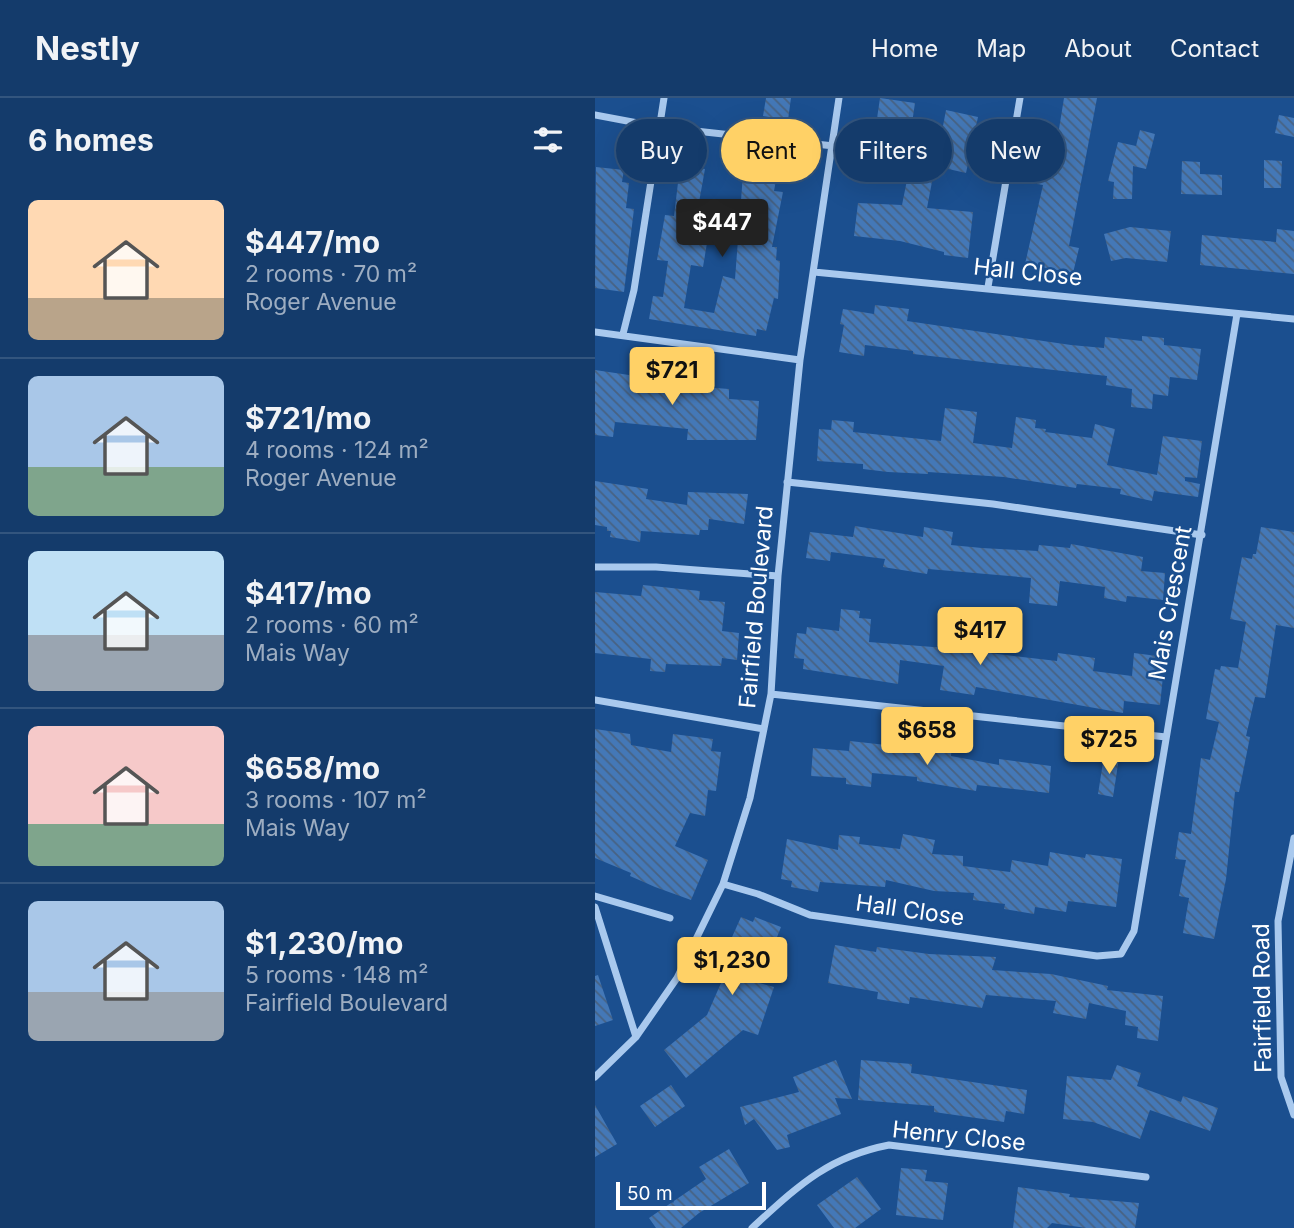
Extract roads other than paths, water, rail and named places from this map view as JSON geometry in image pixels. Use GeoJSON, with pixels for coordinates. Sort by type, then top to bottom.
{"type":"FeatureCollection","features":[{"type":"Feature","properties":{"kind":"street"},"geometry":{"type":"LineString","coordinates":[[660,119],[664,98]]}},
{"type":"Feature","properties":{"kind":"street","name":"Fairfield Boulevard"},"geometry":{"type":"LineString","coordinates":[[595,1077],[636,1037],[677,978],[723,884],[750,798],[771,694],[778,576],[800,360],[834,146],[839,98]]}},
{"type":"Feature","properties":{"kind":"street"},"geometry":{"type":"LineString","coordinates":[[988,287],[1020,98]]}},
{"type":"Feature","properties":{"kind":"street"},"geometry":{"type":"LineString","coordinates":[[595,116],[616,120]]}},
{"type":"Feature","properties":{"kind":"street"},"geometry":{"type":"LineString","coordinates":[[707,132],[834,146]]}},
{"type":"Feature","properties":{"kind":"street"},"geometry":{"type":"LineString","coordinates":[[623,334],[634,290],[651,182]]}},
{"type":"Feature","properties":{"kind":"street","name":"Hall Close"},"geometry":{"type":"LineString","coordinates":[[814,272],[1294,319]]}},
{"type":"Feature","properties":{"kind":"street","name":"Mais Crescent"},"geometry":{"type":"LineString","coordinates":[[1097,956],[1121,954],[1134,931],[1237,314]]}},
{"type":"Feature","properties":{"kind":"street"},"geometry":{"type":"LineString","coordinates":[[595,332],[800,360]]}},
{"type":"Feature","properties":{"kind":"street"},"geometry":{"type":"LineString","coordinates":[[787,482],[993,504],[1202,535]]}},
{"type":"Feature","properties":{"kind":"street"},"geometry":{"type":"LineString","coordinates":[[595,567],[656,567],[778,576]]}},
{"type":"Feature","properties":{"kind":"street"},"geometry":{"type":"LineString","coordinates":[[771,694],[1166,737]]}},
{"type":"Feature","properties":{"kind":"street"},"geometry":{"type":"LineString","coordinates":[[595,700],[764,729]]}},
{"type":"Feature","properties":{"kind":"street","name":"Fairfield Road"},"geometry":{"type":"LineString","coordinates":[[1294,838],[1278,921],[1281,1077],[1294,1115]]}},
{"type":"Feature","properties":{"kind":"street","name":"Hall Close"},"geometry":{"type":"LineString","coordinates":[[723,884],[758,894],[810,915],[1097,956]]}},
{"type":"Feature","properties":{"kind":"street"},"geometry":{"type":"LineString","coordinates":[[595,896],[670,918]]}},
{"type":"Feature","properties":{"kind":"street"},"geometry":{"type":"LineString","coordinates":[[595,907],[636,1037]]}},
{"type":"Feature","properties":{"kind":"street","name":"Henry Close"},"geometry":{"type":"LineString","coordinates":[[752,1228],[800,1185],[832,1164],[856,1151],[889,1145],[1146,1177]]}}]}
